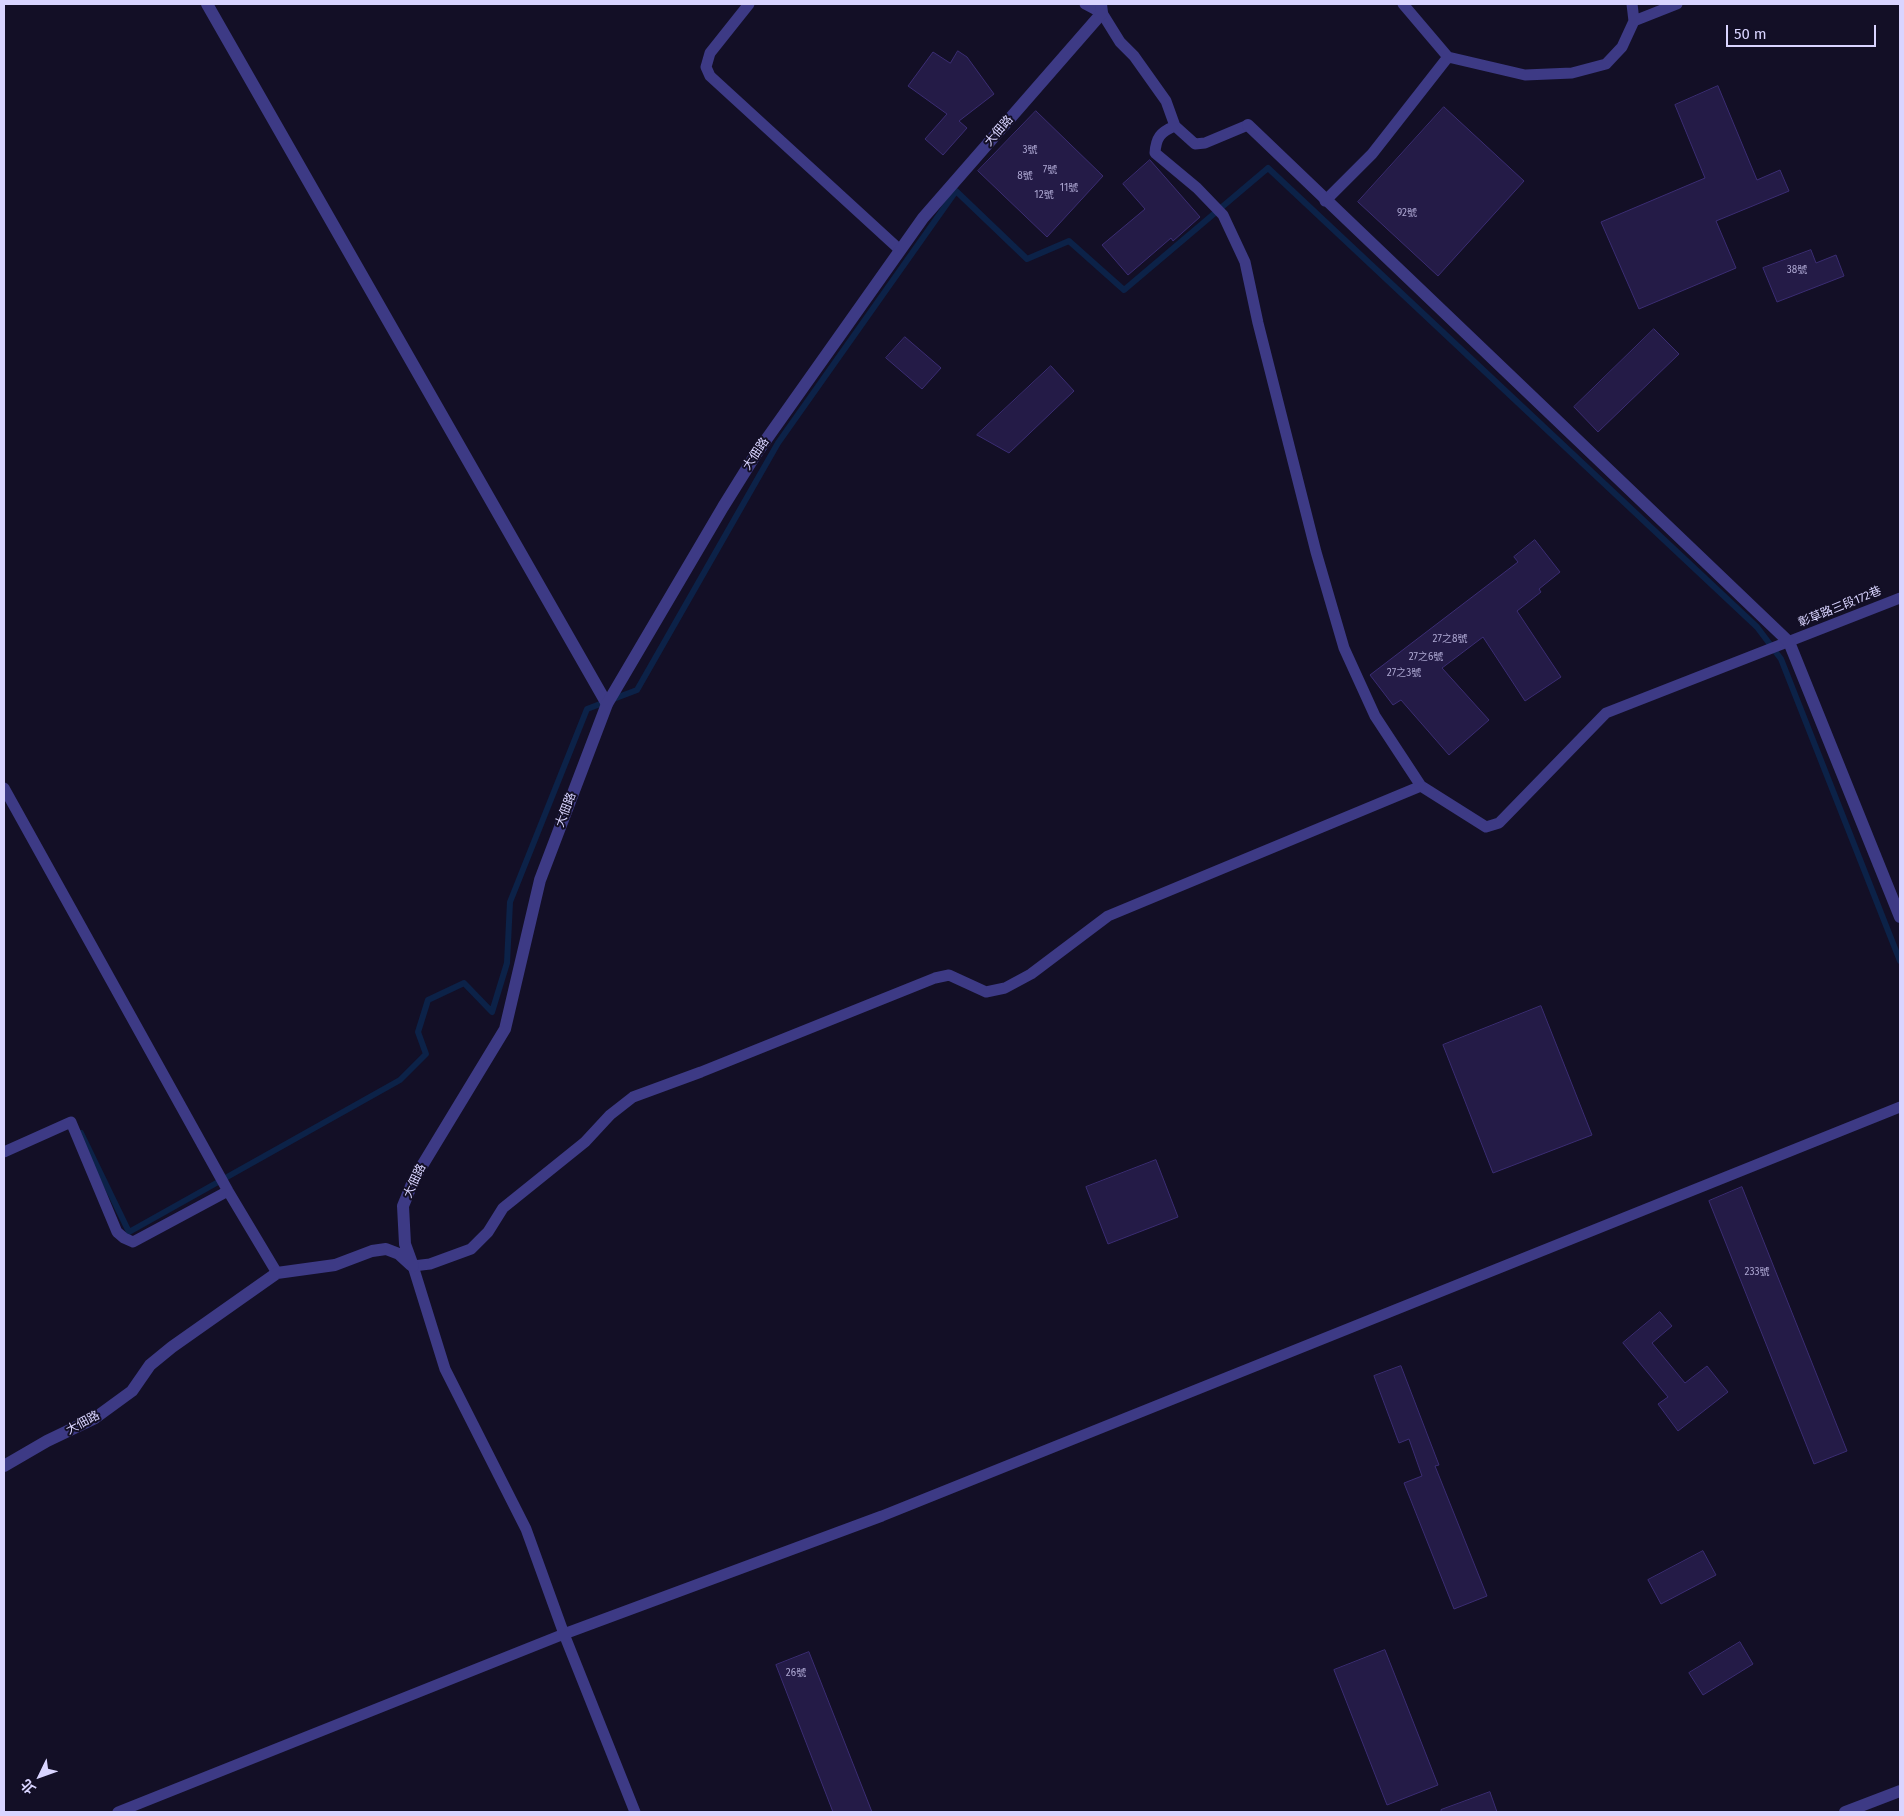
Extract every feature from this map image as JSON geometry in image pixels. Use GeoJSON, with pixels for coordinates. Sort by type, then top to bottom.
{"type":"FeatureCollection","features":[{"type":"Feature","properties":{"kind":"street"},"geometry":{"type":"LineString","coordinates":[[207,4],[607,704]]}},
{"type":"Feature","properties":{"kind":"street","name":"大佃路"},"geometry":{"type":"LineString","coordinates":[[413,1266],[405,1244],[403,1206],[414,1179],[505,1029],[540,880],[607,704],[756,454],[900,250],[923,218],[1102,8]]}},
{"type":"Feature","properties":{"kind":"street"},"geometry":{"type":"LineString","coordinates":[[1248,125],[1325,201],[1789,642],[1900,917]]}},
{"type":"Feature","properties":{"kind":"street","name":"大佃路"},"geometry":{"type":"LineString","coordinates":[[4,1466],[47,1441],[95,1418],[132,1391],[150,1366],[172,1347],[277,1273],[336,1265],[372,1251],[386,1249],[399,1254],[413,1266]]}},
{"type":"Feature","properties":{"kind":"street"},"geometry":{"type":"LineString","coordinates":[[1846,1812],[1900,1791]]}},
{"type":"Feature","properties":{"kind":"lane"},"geometry":{"type":"LineString","coordinates":[[749,4],[710,53],[706,67],[710,76],[900,250]]}},
{"type":"Feature","properties":{"kind":"lane"},"geometry":{"type":"LineString","coordinates":[[1085,4],[1102,8],[1120,42],[1134,56],[1166,101],[1175,126],[1195,144],[1205,143],[1248,125]]}},
{"type":"Feature","properties":{"kind":"lane"},"geometry":{"type":"LineString","coordinates":[[1403,4],[1448,57],[1525,75],[1572,73],[1606,64],[1622,47],[1634,21],[1632,4]]}},
{"type":"Feature","properties":{"kind":"lane"},"geometry":{"type":"LineString","coordinates":[[1634,21],[1677,4]]}},
{"type":"Feature","properties":{"kind":"lane"},"geometry":{"type":"LineString","coordinates":[[1325,201],[1372,154],[1448,57]]}},
{"type":"Feature","properties":{"kind":"lane"},"geometry":{"type":"LineString","coordinates":[[635,1812],[564,1634],[526,1529],[445,1368],[413,1266],[430,1264],[471,1249],[488,1232],[503,1208],[585,1142],[610,1115],[633,1096],[701,1072],[935,978],[949,975],[986,992],[1005,988],[1031,974],[1108,916],[1421,786],[1375,716],[1344,648],[1314,543],[1258,323],[1245,262],[1223,215],[1197,188],[1155,154],[1156,141],[1160,134],[1175,126]]}},
{"type":"Feature","properties":{"kind":"lane","name":"彰草路三段172巷"},"geometry":{"type":"LineString","coordinates":[[1421,786],[1486,827],[1499,823],[1606,713],[1900,598]]}},
{"type":"Feature","properties":{"kind":"lane"},"geometry":{"type":"LineString","coordinates":[[4,788],[228,1191],[277,1273]]}},
{"type":"Feature","properties":{"kind":"lane"},"geometry":{"type":"LineString","coordinates":[[118,1812],[564,1634],[891,1512],[1900,1107]]}},
{"type":"Feature","properties":{"kind":"lane"},"geometry":{"type":"LineString","coordinates":[[4,1152],[71,1122],[117,1232],[133,1242],[228,1191]]}},
{"type":"Feature","properties":{"kind":"building"},"geometry":{"type":"Polygon","coordinates":[[[958,51],[967,57],[994,94],[959,121],[967,128],[943,155],[925,139],[947,114],[908,86],[933,52],[950,63],[958,51]]]}},
{"type":"Feature","properties":{"kind":"building"},"geometry":{"type":"Polygon","coordinates":[[[1718,86],[1757,180],[1780,170],[1789,191],[1716,221],[1736,268],[1639,309],[1601,222],[1705,178],[1675,105],[1718,86]]]}},
{"type":"Feature","properties":{"kind":"building"},"geometry":{"type":"Polygon","coordinates":[[[1444,107],[1524,181],[1438,276],[1358,202],[1444,107]]]}},
{"type":"Feature","properties":{"kind":"building"},"geometry":{"type":"Polygon","coordinates":[[[1036,111],[1103,176],[1047,237],[978,171],[1036,111]]]}},
{"type":"Feature","properties":{"kind":"building"},"geometry":{"type":"Polygon","coordinates":[[[1150,160],[1200,217],[1173,241],[1171,238],[1128,275],[1102,245],[1145,209],[1123,184],[1150,160]]]}},
{"type":"Feature","properties":{"kind":"building"},"geometry":{"type":"Polygon","coordinates":[[[1811,250],[1816,263],[1836,255],[1844,276],[1777,302],[1763,268],[1811,250]]]}},
{"type":"Feature","properties":{"kind":"building"},"geometry":{"type":"Polygon","coordinates":[[[1654,329],[1679,354],[1598,432],[1574,407],[1654,329]]]}},
{"type":"Feature","properties":{"kind":"building"},"geometry":{"type":"Polygon","coordinates":[[[905,337],[941,368],[922,389],[886,358],[905,337]]]}},
{"type":"Feature","properties":{"kind":"building"},"geometry":{"type":"Polygon","coordinates":[[[1051,366],[1074,391],[1009,453],[977,435],[1051,366]]]}},
{"type":"Feature","properties":{"kind":"building"},"geometry":{"type":"Polygon","coordinates":[[[1535,540],[1560,572],[1539,589],[1541,592],[1517,611],[1561,677],[1525,701],[1483,637],[1442,668],[1489,720],[1449,755],[1401,700],[1393,705],[1370,675],[1518,562],[1514,557],[1535,540]]]}},
{"type":"Feature","properties":{"kind":"building"},"geometry":{"type":"Polygon","coordinates":[[[1541,1006],[1592,1135],[1493,1173],[1443,1045],[1541,1006]]]}},
{"type":"Feature","properties":{"kind":"building"},"geometry":{"type":"Polygon","coordinates":[[[1156,1160],[1178,1217],[1108,1244],[1086,1187],[1156,1160]]]}},
{"type":"Feature","properties":{"kind":"building"},"geometry":{"type":"Polygon","coordinates":[[[1742,1187],[1847,1451],[1814,1464],[1709,1201],[1742,1187]]]}},
{"type":"Feature","properties":{"kind":"building"},"geometry":{"type":"Polygon","coordinates":[[[1660,1312],[1672,1326],[1652,1343],[1685,1383],[1707,1366],[1728,1392],[1678,1431],[1658,1404],[1668,1397],[1623,1343],[1660,1312]]]}},
{"type":"Feature","properties":{"kind":"building"},"geometry":{"type":"Polygon","coordinates":[[[1401,1366],[1439,1465],[1435,1466],[1487,1596],[1454,1609],[1404,1483],[1422,1476],[1409,1439],[1399,1443],[1374,1376],[1401,1366]]]}},
{"type":"Feature","properties":{"kind":"building"},"geometry":{"type":"Polygon","coordinates":[[[1703,1551],[1716,1575],[1661,1604],[1648,1580],[1703,1551]]]}},
{"type":"Feature","properties":{"kind":"building"},"geometry":{"type":"Polygon","coordinates":[[[1740,1642],[1753,1664],[1703,1695],[1689,1673],[1740,1642]]]}},
{"type":"Feature","properties":{"kind":"building"},"geometry":{"type":"Polygon","coordinates":[[[1385,1650],[1438,1785],[1387,1805],[1334,1670],[1385,1650]]]}},
{"type":"Feature","properties":{"kind":"building"},"geometry":{"type":"Polygon","coordinates":[[[809,1652],[872,1812],[833,1812],[776,1665],[809,1652]]]}},
{"type":"Feature","properties":{"kind":"building"},"geometry":{"type":"Polygon","coordinates":[[[1490,1792],[1497,1812],[1441,1812],[1441,1810],[1490,1792]]]}},
{"type":"Feature","properties":{"kind":"waterway"},"geometry":{"type":"LineString","coordinates":[[81,1133],[129,1232],[400,1080],[426,1054],[418,1032],[428,1000],[464,983],[492,1012],[507,963],[510,902],[587,709],[637,690],[778,443],[956,191],[1027,259],[1069,241],[1124,290],[1268,168],[1757,627],[1781,659],[1900,961]]}}]}
